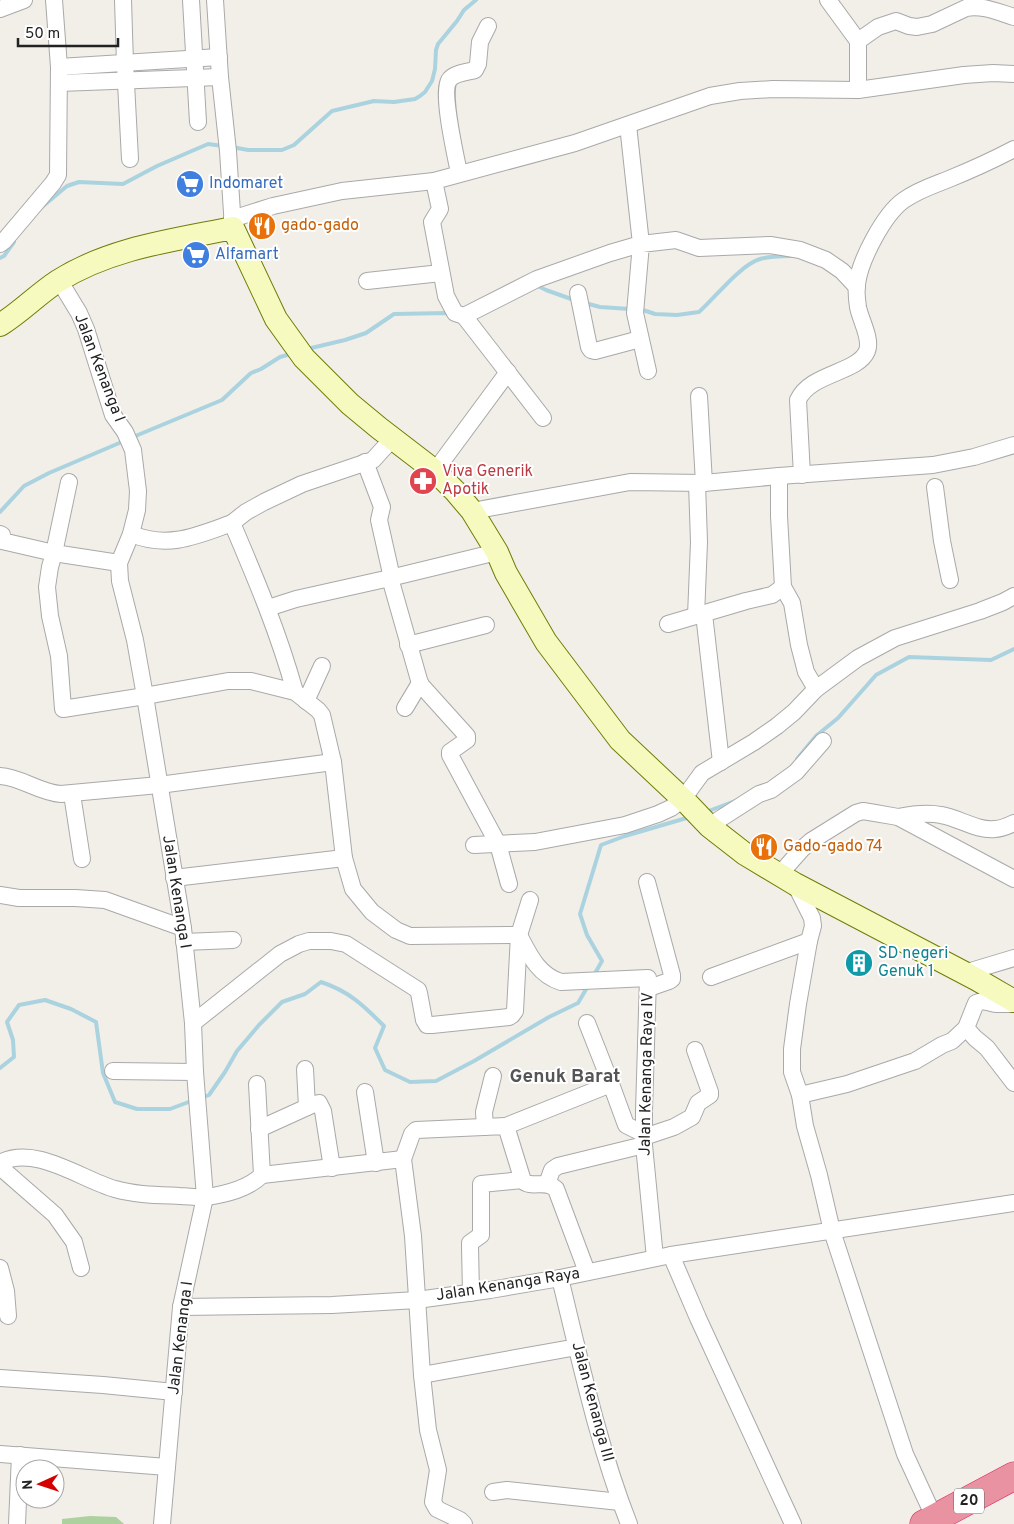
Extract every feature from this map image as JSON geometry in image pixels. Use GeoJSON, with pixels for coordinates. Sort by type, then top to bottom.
{"type":"FeatureCollection","features":[{"type":"Feature","properties":{"kind":"highway","name":"20"},"geometry":{"type":"LineString","coordinates":[[929,1522],[1014,1476]]}},
{"type":"Feature","properties":{"kind":"highway","name":"20"},"geometry":{"type":"LineString","coordinates":[[966,1524],[1014,1498]]}},
{"type":"Feature","properties":{"kind":"street"},"geometry":{"type":"LineString","coordinates":[[0,9],[24,0]]}},
{"type":"Feature","properties":{"kind":"street"},"geometry":{"type":"LineString","coordinates":[[0,244],[57,178],[59,75],[54,0]]}},
{"type":"Feature","properties":{"kind":"street"},"geometry":{"type":"LineString","coordinates":[[123,0],[130,159]]}},
{"type":"Feature","properties":{"kind":"street"},"geometry":{"type":"LineString","coordinates":[[191,0],[198,122]]}},
{"type":"Feature","properties":{"kind":"street"},"geometry":{"type":"LineString","coordinates":[[215,0],[233,224],[276,319],[298,350],[350,404],[435,471],[454,489],[472,510],[546,642],[576,682],[620,740],[707,823],[745,854],[787,880],[970,976],[1011,1000]]}},
{"type":"Feature","properties":{"kind":"street"},"geometry":{"type":"LineString","coordinates":[[828,0],[858,41],[858,90]]}},
{"type":"Feature","properties":{"kind":"street"},"geometry":{"type":"LineString","coordinates":[[858,41],[878,27],[896,21],[909,26],[932,24],[971,7],[984,8],[1014,17]]}},
{"type":"Feature","properties":{"kind":"street"},"geometry":{"type":"LineString","coordinates":[[459,173],[450,128],[446,88],[448,80],[452,76],[475,70],[478,64],[480,42],[488,26]]}},
{"type":"Feature","properties":{"kind":"street"},"geometry":{"type":"LineString","coordinates":[[125,72],[194,58],[219,57]]}},
{"type":"Feature","properties":{"kind":"street"},"geometry":{"type":"LineString","coordinates":[[59,75],[125,72],[220,77]]}},
{"type":"Feature","properties":{"kind":"street"},"geometry":{"type":"LineString","coordinates":[[0,324],[59,280],[101,260],[132,249],[233,224],[273,206],[342,192],[434,181],[575,143],[710,96],[740,91],[773,89],[858,90],[993,73],[1014,74]]}},
{"type":"Feature","properties":{"kind":"street"},"geometry":{"type":"LineString","coordinates":[[628,125],[641,244],[635,310],[648,371]]}},
{"type":"Feature","properties":{"kind":"street"},"geometry":{"type":"LineString","coordinates":[[802,474],[798,400],[801,394],[823,378],[864,357],[868,348],[865,328],[858,306],[857,286],[859,275],[872,242],[892,211],[903,200],[922,190],[1014,149]]}},
{"type":"Feature","properties":{"kind":"street"},"geometry":{"type":"LineString","coordinates":[[434,181],[440,210],[432,222],[446,296],[455,313],[466,320],[543,418]]}},
{"type":"Feature","properties":{"kind":"street"},"geometry":{"type":"LineString","coordinates":[[466,320],[537,279],[641,244],[676,240],[698,248],[770,245],[800,250],[826,260],[842,271],[857,286]]}},
{"type":"Feature","properties":{"kind":"street"},"geometry":{"type":"LineString","coordinates":[[367,281],[441,272]]}},
{"type":"Feature","properties":{"kind":"street","name":"Jalan Kenanga I"},"geometry":{"type":"LineString","coordinates":[[59,280],[86,329],[113,415],[133,450],[138,490],[137,510],[119,563],[120,581],[135,640],[145,696],[183,935],[193,1023],[205,1197],[181,1307],[162,1524]]}},
{"type":"Feature","properties":{"kind":"street"},"geometry":{"type":"LineString","coordinates":[[579,298],[591,350],[640,339]]}},
{"type":"Feature","properties":{"kind":"street"},"geometry":{"type":"LineString","coordinates":[[435,471],[508,372]]}},
{"type":"Feature","properties":{"kind":"street"},"geometry":{"type":"LineString","coordinates":[[699,396],[700,615],[721,762]]}},
{"type":"Feature","properties":{"kind":"street"},"geometry":{"type":"LineString","coordinates":[[130,534],[144,539],[156,540],[190,539],[232,523],[246,512],[302,484],[376,457],[393,438]]}},
{"type":"Feature","properties":{"kind":"street"},"geometry":{"type":"LineString","coordinates":[[472,510],[630,482],[700,483],[802,474],[934,476],[974,457],[1014,445]]}},
{"type":"Feature","properties":{"kind":"street"},"geometry":{"type":"LineString","coordinates":[[365,462],[382,507],[379,520],[391,578],[420,683],[468,738],[450,752],[450,755],[498,844],[509,884]]}},
{"type":"Feature","properties":{"kind":"street"},"geometry":{"type":"LineString","coordinates":[[779,476],[783,587],[792,603],[806,672],[816,689]]}},
{"type":"Feature","properties":{"kind":"street"},"geometry":{"type":"LineString","coordinates":[[934,476],[942,541],[950,580]]}},
{"type":"Feature","properties":{"kind":"street"},"geometry":{"type":"LineString","coordinates":[[69,482],[47,587],[47,600],[59,656],[64,709],[228,681],[251,681],[301,697],[322,715],[333,762],[344,858],[353,889],[372,912],[396,930],[410,936],[519,935]]}},
{"type":"Feature","properties":{"kind":"street"},"geometry":{"type":"LineString","coordinates":[[232,523],[268,608],[301,697]]}},
{"type":"Feature","properties":{"kind":"street"},"geometry":{"type":"LineString","coordinates":[[0,534],[2,535],[2,541],[54,553],[119,563]]}},
{"type":"Feature","properties":{"kind":"street"},"geometry":{"type":"LineString","coordinates":[[268,608],[296,599],[497,552]]}},
{"type":"Feature","properties":{"kind":"street"},"geometry":{"type":"LineString","coordinates":[[668,624],[772,595],[783,587]]}},
{"type":"Feature","properties":{"kind":"street"},"geometry":{"type":"LineString","coordinates":[[474,845],[535,842],[625,825],[658,814],[685,802],[702,773],[778,726],[816,689],[858,658],[895,638],[980,611],[1014,596]]}},
{"type":"Feature","properties":{"kind":"street"},"geometry":{"type":"LineString","coordinates":[[408,645],[486,624]]}},
{"type":"Feature","properties":{"kind":"street"},"geometry":{"type":"LineString","coordinates":[[301,697],[322,666]]}},
{"type":"Feature","properties":{"kind":"street"},"geometry":{"type":"LineString","coordinates":[[404,708],[420,683]]}},
{"type":"Feature","properties":{"kind":"street"},"geometry":{"type":"LineString","coordinates":[[707,823],[759,794],[771,790],[788,778],[796,772],[823,741]]}},
{"type":"Feature","properties":{"kind":"street"},"geometry":{"type":"LineString","coordinates":[[0,776],[8,777],[53,794],[72,794],[159,785],[333,762]]}},
{"type":"Feature","properties":{"kind":"street"},"geometry":{"type":"LineString","coordinates":[[72,794],[82,859]]}},
{"type":"Feature","properties":{"kind":"street"},"geometry":{"type":"LineString","coordinates":[[787,880],[802,849],[822,833],[856,813],[863,811],[898,817],[1014,880]]}},
{"type":"Feature","properties":{"kind":"street"},"geometry":{"type":"LineString","coordinates":[[898,817],[933,813],[987,829],[1001,828],[1014,824]]}},
{"type":"Feature","properties":{"kind":"street"},"geometry":{"type":"LineString","coordinates":[[174,878],[344,858]]}},
{"type":"Feature","properties":{"kind":"street"},"geometry":{"type":"LineString","coordinates":[[787,880],[812,918],[813,926],[792,1049],[792,1072],[800,1095],[832,1231],[929,1522]]}},
{"type":"Feature","properties":{"kind":"street"},"geometry":{"type":"LineString","coordinates":[[647,882],[672,975],[672,979],[669,982],[649,988]]}},
{"type":"Feature","properties":{"kind":"street"},"geometry":{"type":"LineString","coordinates":[[0,895],[20,898],[105,900],[183,935],[233,940]]}},
{"type":"Feature","properties":{"kind":"street"},"geometry":{"type":"LineString","coordinates":[[193,1023],[280,954],[309,941],[346,944],[418,990],[424,1020],[427,1025],[512,1016],[514,1011],[519,935],[530,900]]}},
{"type":"Feature","properties":{"kind":"street","name":"Jalan Kenanga Raya IV"},"geometry":{"type":"LineString","coordinates":[[519,935],[533,961],[548,977],[561,982],[603,979],[648,978],[649,980],[644,1139],[663,1257],[698,1318],[793,1524]]}},
{"type":"Feature","properties":{"kind":"street"},"geometry":{"type":"LineString","coordinates":[[711,977],[809,941]]}},
{"type":"Feature","properties":{"kind":"street"},"geometry":{"type":"LineString","coordinates":[[970,976],[1014,958]]}},
{"type":"Feature","properties":{"kind":"street"},"geometry":{"type":"LineString","coordinates":[[800,1095],[847,1084],[915,1061],[952,1041],[966,1028],[978,1001],[986,1000],[995,1004],[1011,1000]]}},
{"type":"Feature","properties":{"kind":"street"},"geometry":{"type":"LineString","coordinates":[[587,1023],[626,1125],[644,1139]]}},
{"type":"Feature","properties":{"kind":"street"},"geometry":{"type":"LineString","coordinates":[[966,1028],[974,1038],[987,1048],[1014,1083]]}},
{"type":"Feature","properties":{"kind":"street"},"geometry":{"type":"LineString","coordinates":[[547,1184],[552,1170],[558,1166],[644,1139],[674,1127],[692,1117],[698,1103],[710,1095],[695,1050]]}},
{"type":"Feature","properties":{"kind":"street"},"geometry":{"type":"LineString","coordinates":[[305,1069],[307,1107]]}},
{"type":"Feature","properties":{"kind":"street"},"geometry":{"type":"LineString","coordinates":[[113,1071],[196,1079]]}},
{"type":"Feature","properties":{"kind":"street"},"geometry":{"type":"LineString","coordinates":[[484,1127],[484,1112],[493,1076]]}},
{"type":"Feature","properties":{"kind":"street"},"geometry":{"type":"LineString","coordinates":[[257,1084],[262,1175]]}},
{"type":"Feature","properties":{"kind":"street"},"geometry":{"type":"LineString","coordinates":[[464,1524],[460,1520],[437,1509],[433,1502],[438,1470],[428,1430],[422,1375],[413,1236],[403,1159],[414,1131],[506,1126],[611,1084]]}},
{"type":"Feature","properties":{"kind":"street"},"geometry":{"type":"LineString","coordinates":[[365,1092],[376,1162]]}},
{"type":"Feature","properties":{"kind":"street"},"geometry":{"type":"LineString","coordinates":[[259,1129],[316,1103],[321,1105],[332,1168]]}},
{"type":"Feature","properties":{"kind":"street"},"geometry":{"type":"LineString","coordinates":[[506,1126],[522,1180],[526,1184],[547,1184],[556,1189],[587,1272]]}},
{"type":"Feature","properties":{"kind":"street"},"geometry":{"type":"LineString","coordinates":[[0,1163],[7,1159],[38,1160],[63,1168],[101,1185],[122,1191],[142,1194],[205,1197],[243,1188],[262,1175],[403,1159]]}},
{"type":"Feature","properties":{"kind":"street"},"geometry":{"type":"LineString","coordinates":[[0,1167],[55,1215],[74,1242],[81,1268]]}},
{"type":"Feature","properties":{"kind":"street"},"geometry":{"type":"LineString","coordinates":[[471,1292],[470,1243],[481,1234],[481,1184],[522,1180]]}},
{"type":"Feature","properties":{"kind":"street","name":"Jalan Kenanga Raya"},"geometry":{"type":"LineString","coordinates":[[181,1307],[332,1305],[417,1300],[560,1278],[663,1257],[1014,1203]]}},
{"type":"Feature","properties":{"kind":"street"},"geometry":{"type":"LineString","coordinates":[[0,1268],[6,1291],[8,1316]]}},
{"type":"Feature","properties":{"kind":"street","name":"Jalan Kenanga III"},"geometry":{"type":"LineString","coordinates":[[560,1278],[587,1390],[620,1502],[629,1524]]}},
{"type":"Feature","properties":{"kind":"street"},"geometry":{"type":"LineString","coordinates":[[422,1375],[577,1347]]}},
{"type":"Feature","properties":{"kind":"street"},"geometry":{"type":"LineString","coordinates":[[0,1378],[174,1392]]}},
{"type":"Feature","properties":{"kind":"street"},"geometry":{"type":"LineString","coordinates":[[0,1454],[167,1467]]}},
{"type":"Feature","properties":{"kind":"street"},"geometry":{"type":"LineString","coordinates":[[17,1524],[20,1455]]}},
{"type":"Feature","properties":{"kind":"street"},"geometry":{"type":"LineString","coordinates":[[493,1492],[507,1490],[620,1502]]}},
{"type":"Feature","properties":{"kind":"green space"},"geometry":{"type":"Polygon","coordinates":[[[90,1516],[116,1517],[124,1524],[62,1524],[62,1519],[90,1516]]]}},
{"type":"Feature","properties":{"kind":"waterway"},"geometry":{"type":"LineString","coordinates":[[232,147],[248,150],[282,150],[294,145],[332,111],[374,101],[394,102],[415,99],[420,96],[432,81],[438,44],[464,10],[476,0]]}},
{"type":"Feature","properties":{"kind":"waterway"},"geometry":{"type":"LineString","coordinates":[[42,207],[67,186],[79,182],[123,184],[157,166],[208,144],[223,146]]}},
{"type":"Feature","properties":{"kind":"waterway"},"geometry":{"type":"LineString","coordinates":[[0,258],[4,256],[14,242]]}},
{"type":"Feature","properties":{"kind":"waterway"},"geometry":{"type":"LineString","coordinates":[[640,309],[655,314],[677,315],[699,312],[736,275],[752,262],[768,257],[791,256]]}},
{"type":"Feature","properties":{"kind":"waterway"},"geometry":{"type":"LineString","coordinates":[[536,286],[574,300]]}},
{"type":"Feature","properties":{"kind":"waterway"},"geometry":{"type":"LineString","coordinates":[[585,303],[600,307],[630,309]]}},
{"type":"Feature","properties":{"kind":"waterway"},"geometry":{"type":"LineString","coordinates":[[307,349],[366,333],[394,314],[447,313],[449,315]]}},
{"type":"Feature","properties":{"kind":"waterway"},"geometry":{"type":"LineString","coordinates":[[133,437],[222,400],[251,373],[280,357],[291,354]]}},
{"type":"Feature","properties":{"kind":"waterway"},"geometry":{"type":"LineString","coordinates":[[0,512],[24,486],[49,473],[124,441]]}},
{"type":"Feature","properties":{"kind":"waterway"},"geometry":{"type":"LineString","coordinates":[[797,759],[816,736],[838,718],[876,675],[909,657],[991,660],[1014,649]]}},
{"type":"Feature","properties":{"kind":"waterway"},"geometry":{"type":"LineString","coordinates":[[706,812],[735,801]]}},
{"type":"Feature","properties":{"kind":"waterway"},"geometry":{"type":"LineString","coordinates":[[594,975],[602,961],[587,935],[580,914],[601,845],[690,817]]}},
{"type":"Feature","properties":{"kind":"waterway"},"geometry":{"type":"LineString","coordinates":[[201,1098],[209,1095],[237,1051],[282,1002],[305,994],[321,982],[348,995],[384,1026],[375,1048],[385,1070],[410,1082],[436,1081],[474,1061],[549,1017],[578,1003],[588,986]]}},
{"type":"Feature","properties":{"kind":"waterway"},"geometry":{"type":"LineString","coordinates":[[0,1068],[14,1057],[13,1040],[7,1022],[19,1005],[45,1000],[71,1009],[96,1022],[103,1073],[115,1102],[137,1109],[170,1109],[194,1100]]}},
{"type":"Feature","properties":{"kind":"place","name":"Indomaret"},"geometry":{"type":"Point","coordinates":[190,184]}},
{"type":"Feature","properties":{"kind":"place","name":"gado-gado"},"geometry":{"type":"Point","coordinates":[262,226]}},
{"type":"Feature","properties":{"kind":"place","name":"Alfamart"},"geometry":{"type":"Point","coordinates":[196,255]}},
{"type":"Feature","properties":{"kind":"place","name":"Viva Generik Apotik"},"geometry":{"type":"Point","coordinates":[423,481]}},
{"type":"Feature","properties":{"kind":"place","name":"Gado-gado 74"},"geometry":{"type":"Point","coordinates":[764,847]}},
{"type":"Feature","properties":{"kind":"place","name":"SD negeri Genuk 1"},"geometry":{"type":"Point","coordinates":[859,963]}},
{"type":"Feature","properties":{"kind":"district","name":"Genuk Barat"},"geometry":{"type":"Point","coordinates":[565,1077]}}]}
